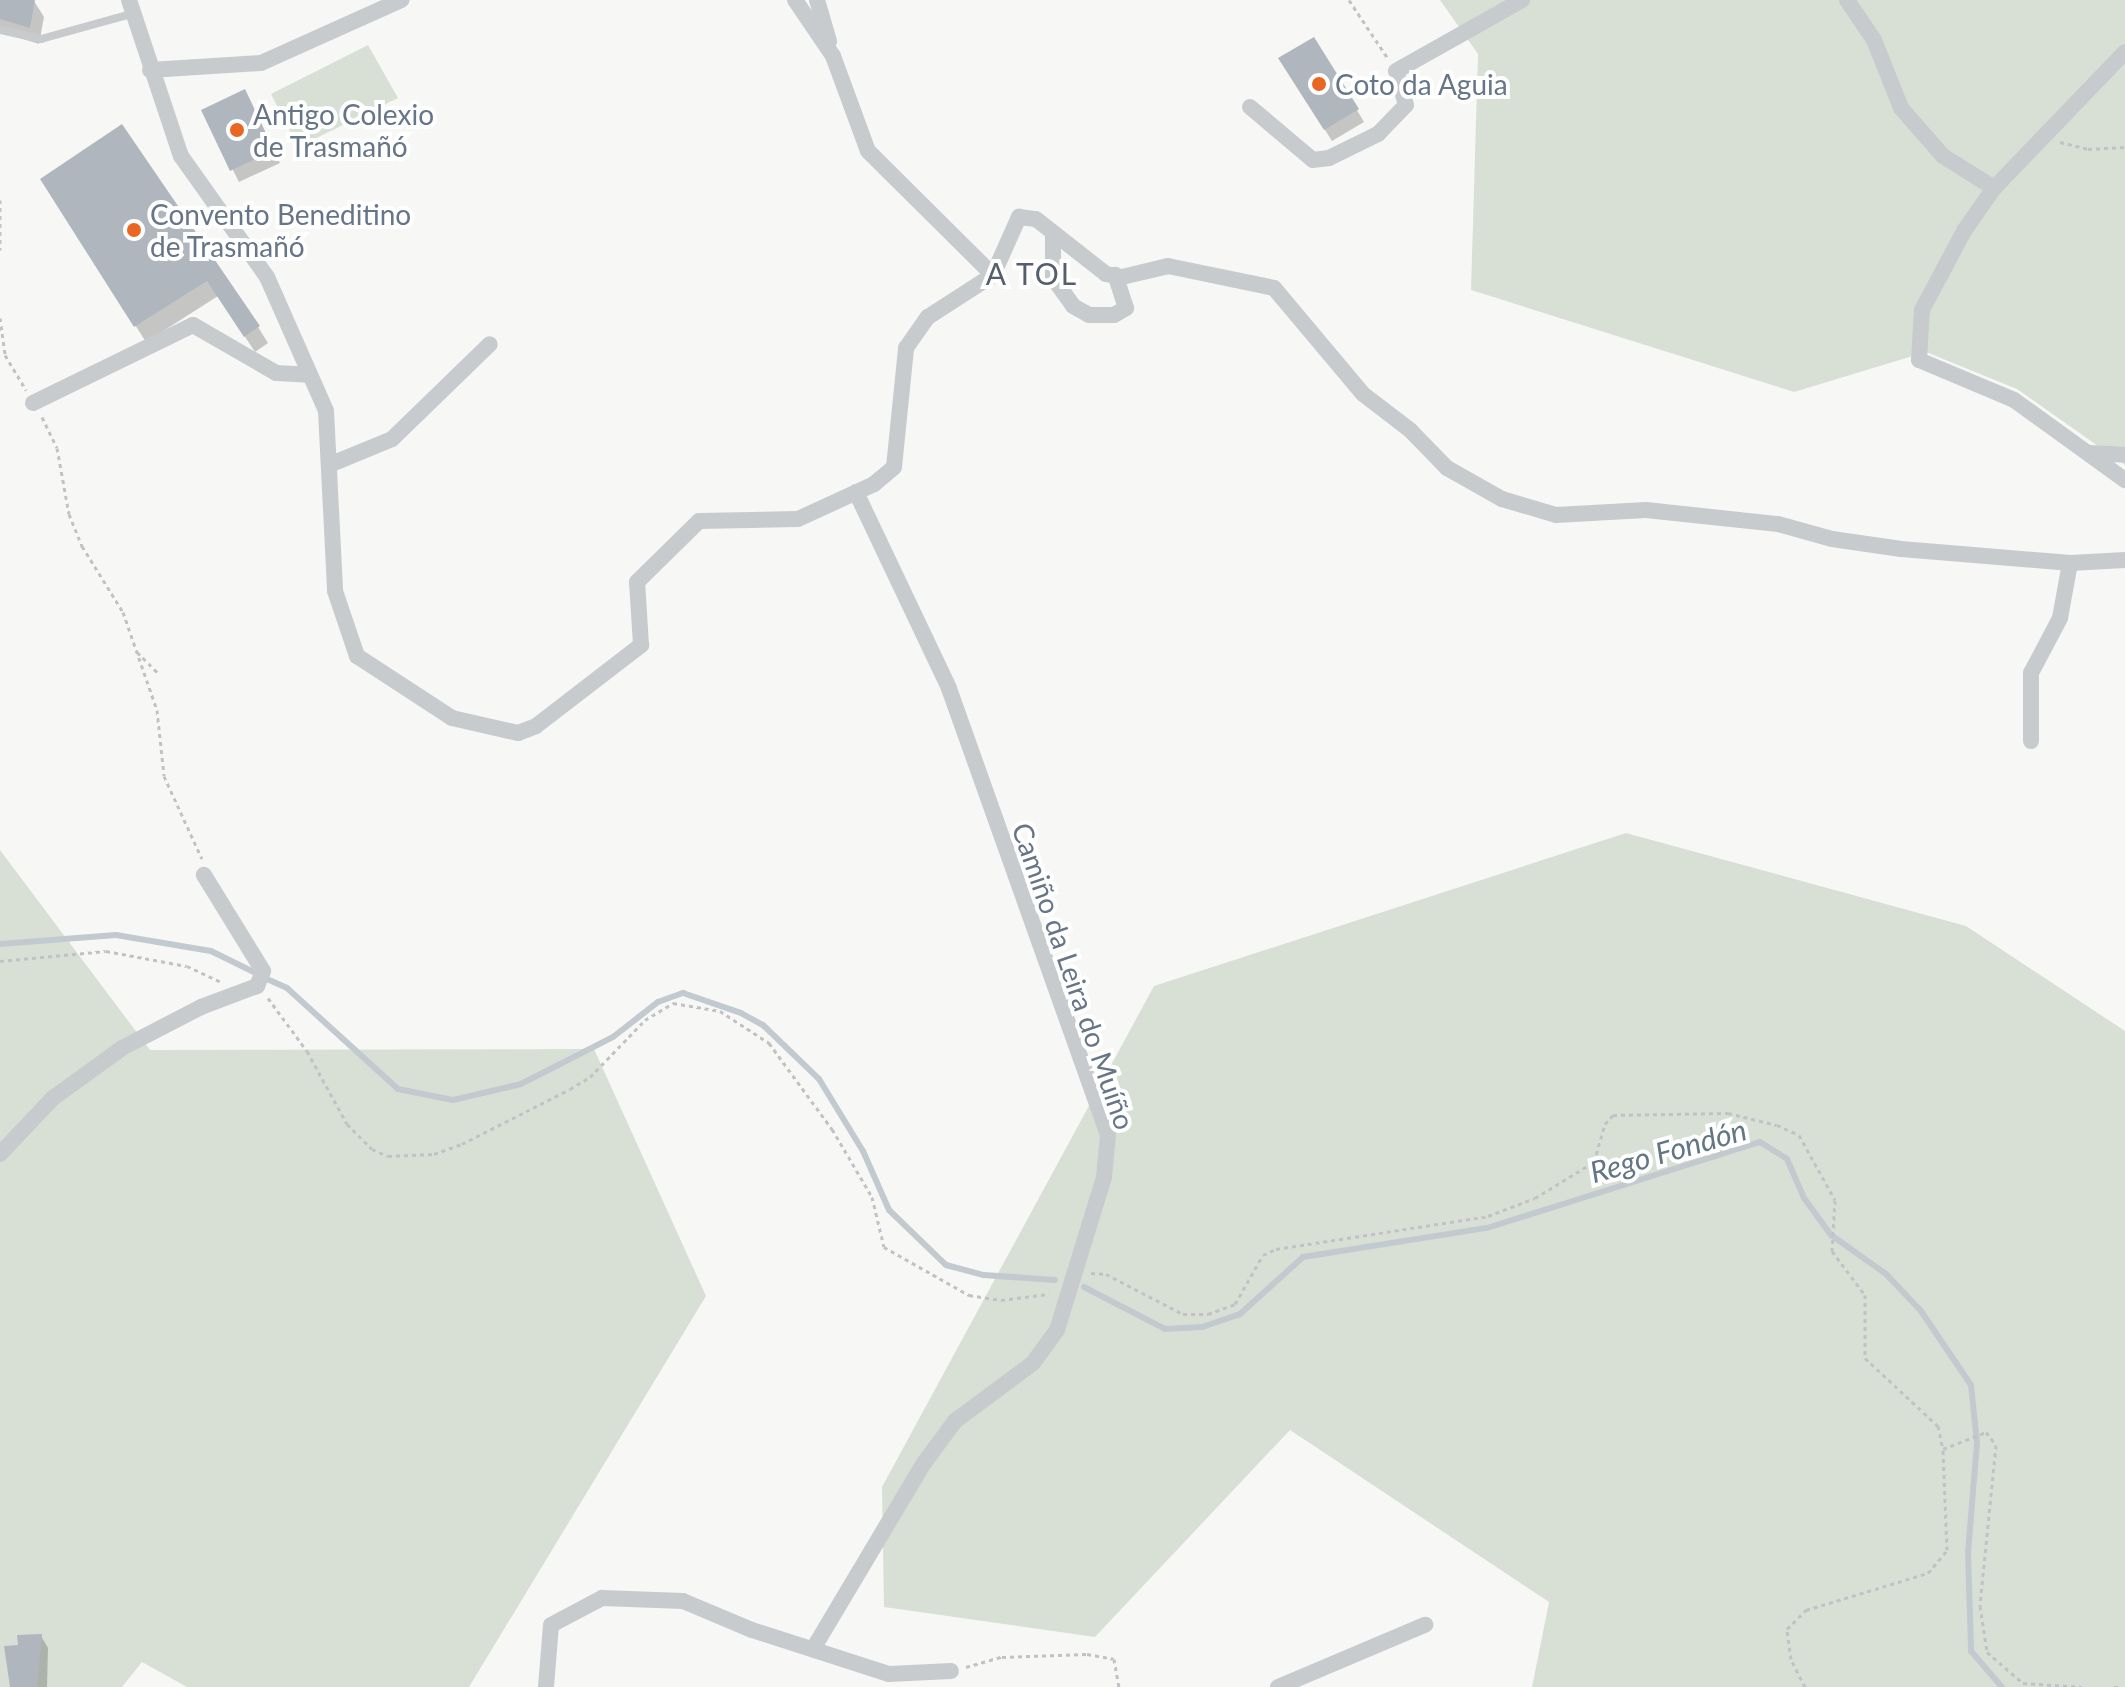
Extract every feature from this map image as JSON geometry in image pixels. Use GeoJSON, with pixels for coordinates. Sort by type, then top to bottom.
{"type":"FeatureCollection","features":[{"type":"Feature","properties":{"kind":"street"},"geometry":{"type":"LineString","coordinates":[[150,70],[261,63],[401,0]]}},
{"type":"Feature","properties":{"kind":"street"},"geometry":{"type":"LineString","coordinates":[[795,0],[833,56]]}},
{"type":"Feature","properties":{"kind":"street"},"geometry":{"type":"LineString","coordinates":[[817,0],[833,56],[868,151],[993,275]]}},
{"type":"Feature","properties":{"kind":"street"},"geometry":{"type":"LineString","coordinates":[[1250,107],[1313,160],[1329,158],[1378,134],[1406,105],[1396,71],[1522,0]]}},
{"type":"Feature","properties":{"kind":"street"},"geometry":{"type":"LineString","coordinates":[[1847,0],[1874,40],[1901,108],[1943,156],[1994,188]]}},
{"type":"Feature","properties":{"kind":"street"},"geometry":{"type":"LineString","coordinates":[[130,7],[181,156],[267,277],[326,411],[335,591],[357,656],[452,718],[518,733],[536,726],[641,645],[637,582],[699,521],[798,519],[856,492],[894,467],[906,348],[928,317],[993,275],[1019,217],[1036,219],[1053,236],[1115,275],[1126,308],[1114,315],[1089,315],[1073,306],[1053,278],[1053,236]]}},
{"type":"Feature","properties":{"kind":"street"},"geometry":{"type":"LineString","coordinates":[[2125,52],[1994,188],[1964,231],[1922,310],[1919,360],[2014,400],[2125,480]]}},
{"type":"Feature","properties":{"kind":"street"},"geometry":{"type":"LineString","coordinates":[[1115,275],[1168,266],[1274,288],[1363,394],[1410,430],[1447,468],[1502,499],[1556,515],[1646,510],[1778,524],[1832,539],[1901,549],[2070,563],[2125,560]]}},
{"type":"Feature","properties":{"kind":"street"},"geometry":{"type":"LineString","coordinates":[[33,403],[193,325],[276,373],[309,375]]}},
{"type":"Feature","properties":{"kind":"street"},"geometry":{"type":"LineString","coordinates":[[329,465],[392,439],[490,344]]}},
{"type":"Feature","properties":{"kind":"street"},"geometry":{"type":"LineString","coordinates":[[2090,453],[2125,455]]}},
{"type":"Feature","properties":{"kind":"street","name":"Camiño da Leira do Muíño"},"geometry":{"type":"LineString","coordinates":[[813,1649],[924,1463],[955,1421],[1033,1363],[1057,1330],[1104,1177],[1108,1135],[949,688],[856,492]]}},
{"type":"Feature","properties":{"kind":"street"},"geometry":{"type":"LineString","coordinates":[[2031,741],[2031,673],[2060,618],[2070,563]]}},
{"type":"Feature","properties":{"kind":"street"},"geometry":{"type":"LineString","coordinates":[[0,1154],[53,1098],[122,1048],[201,1007],[252,989],[263,971],[204,875]]}},
{"type":"Feature","properties":{"kind":"street"},"geometry":{"type":"LineString","coordinates":[[546,1687],[551,1625],[602,1598],[683,1601],[889,1674],[951,1671]]}},
{"type":"Feature","properties":{"kind":"street"},"geometry":{"type":"LineString","coordinates":[[1278,1687],[1425,1625]]}},
{"type":"Feature","properties":{"kind":"lane"},"geometry":{"type":"LineString","coordinates":[[0,30],[41,39],[89,30],[130,7]]}},
{"type":"Feature","properties":{"kind":"path"},"geometry":{"type":"LineString","coordinates":[[1349,0],[1396,71]]}},
{"type":"Feature","properties":{"kind":"path"},"geometry":{"type":"LineString","coordinates":[[2048,133],[2066,146],[2125,147]]}},
{"type":"Feature","properties":{"kind":"path"},"geometry":{"type":"LineString","coordinates":[[0,200],[0,250]]}},
{"type":"Feature","properties":{"kind":"path"},"geometry":{"type":"LineString","coordinates":[[0,318],[5,355],[57,448],[69,514],[82,546],[123,612],[157,710],[164,776],[200,847],[204,875]]}},
{"type":"Feature","properties":{"kind":"path"},"geometry":{"type":"LineString","coordinates":[[134,649],[159,674]]}},
{"type":"Feature","properties":{"kind":"path"},"geometry":{"type":"LineString","coordinates":[[0,961],[106,951],[187,966],[252,989],[307,1051],[347,1124],[388,1156],[434,1154],[462,1144],[570,1089],[590,1077],[645,1020],[673,1003],[720,1011],[769,1043],[832,1129],[872,1197],[884,1247],[969,1295],[1001,1300],[1106,1274],[1183,1314],[1208,1314],[1235,1304],[1263,1255],[1276,1249],[1488,1216],[1535,1198],[1594,1162],[1605,1124],[1613,1115],[1750,1116],[1799,1135],[1835,1200],[1832,1251],[1865,1295],[1865,1358],[1938,1426],[1943,1449],[1947,1550],[1928,1573],[1806,1610],[1787,1629],[1791,1659],[1805,1687]]}},
{"type":"Feature","properties":{"kind":"path"},"geometry":{"type":"LineString","coordinates":[[1943,1449],[1966,1437],[1986,1432],[1996,1445],[1980,1596],[1980,1631],[1987,1652],[2023,1683],[2082,1687]]}},
{"type":"Feature","properties":{"kind":"path"},"geometry":{"type":"LineString","coordinates":[[951,1671],[1002,1657],[1087,1654],[1114,1659],[1119,1687]]}},
{"type":"Feature","properties":{"kind":"shaded area"},"geometry":{"type":"Polygon","coordinates":[[[1440,0],[2125,0],[2125,465],[2017,389],[1926,352],[1794,392],[1471,290],[1478,54],[1440,0]]]}},
{"type":"Feature","properties":{"kind":"shaded area"},"geometry":{"type":"Polygon","coordinates":[[[368,45],[398,98],[298,147],[271,94],[368,45]]]}},
{"type":"Feature","properties":{"kind":"shaded area"},"geometry":{"type":"Polygon","coordinates":[[[1626,833],[1966,926],[2125,1031],[2125,1687],[1532,1687],[1549,1602],[1290,1430],[1095,1637],[884,1607],[882,1487],[1154,986],[1626,833]]]}},
{"type":"Feature","properties":{"kind":"shaded area"},"geometry":{"type":"Polygon","coordinates":[[[0,850],[150,1050],[594,1049],[706,1296],[469,1687],[187,1687],[142,1662],[122,1687],[0,1687],[0,850]]]}},
{"type":"Feature","properties":{"kind":"building"},"geometry":{"type":"Polygon","coordinates":[[[0,0],[35,0],[30,28],[0,19],[0,0]]]}},
{"type":"Feature","properties":{"kind":"building","name":"Coto da Aguia"},"geometry":{"type":"Polygon","coordinates":[[[1314,37],[1359,109],[1324,130],[1278,58],[1314,37]]]}},
{"type":"Feature","properties":{"kind":"building","name":"Antigo Colexio de Trasmañó"},"geometry":{"type":"Polygon","coordinates":[[[245,89],[274,150],[230,171],[201,110],[245,89]]]}},
{"type":"Feature","properties":{"kind":"building","name":"Convento Beneditino de Trasmañó"},"geometry":{"type":"Polygon","coordinates":[[[122,124],[260,326],[244,337],[207,281],[134,327],[40,179],[122,124]]]}},
{"type":"Feature","properties":{"kind":"building"},"geometry":{"type":"Polygon","coordinates":[[[42,1634],[37,1687],[10,1687],[4,1646],[18,1645],[17,1635],[42,1634]]]}},
{"type":"Feature","properties":{"kind":"waterway","name":"Rego Fondón"},"geometry":{"type":"LineString","coordinates":[[0,944],[116,935],[211,951],[258,974]]}},
{"type":"Feature","properties":{"kind":"waterway","name":"Rego Fondón"},"geometry":{"type":"LineString","coordinates":[[267,979],[287,988],[398,1089],[453,1100],[521,1084],[613,1037],[658,1002],[683,993],[741,1013],[763,1025],[819,1079],[863,1151],[889,1210],[946,1265],[984,1275],[1055,1280]]}},
{"type":"Feature","properties":{"kind":"waterway","name":"Rego Fondón"},"geometry":{"type":"LineString","coordinates":[[1084,1287],[1165,1329],[1202,1327],[1240,1314],[1303,1257],[1487,1228],[1760,1142],[1787,1159],[1804,1198],[1831,1235],[1886,1274],[1921,1311],[1971,1385],[1977,1443],[1968,1553],[1971,1651],[2002,1687]]}},
{"type":"Feature","properties":{"kind":"place","name":"Coto da Aguia"},"geometry":{"type":"Point","coordinates":[1319,84]}},
{"type":"Feature","properties":{"kind":"place","name":"Antigo Colexio de Trasmañó"},"geometry":{"type":"Point","coordinates":[237,130]}},
{"type":"Feature","properties":{"kind":"place","name":"Convento Beneditino de Trasmañó"},"geometry":{"type":"Point","coordinates":[134,230]}},
{"type":"Feature","properties":{"kind":"district","name":"A TOL"},"geometry":{"type":"Point","coordinates":[1032,273]}}]}
